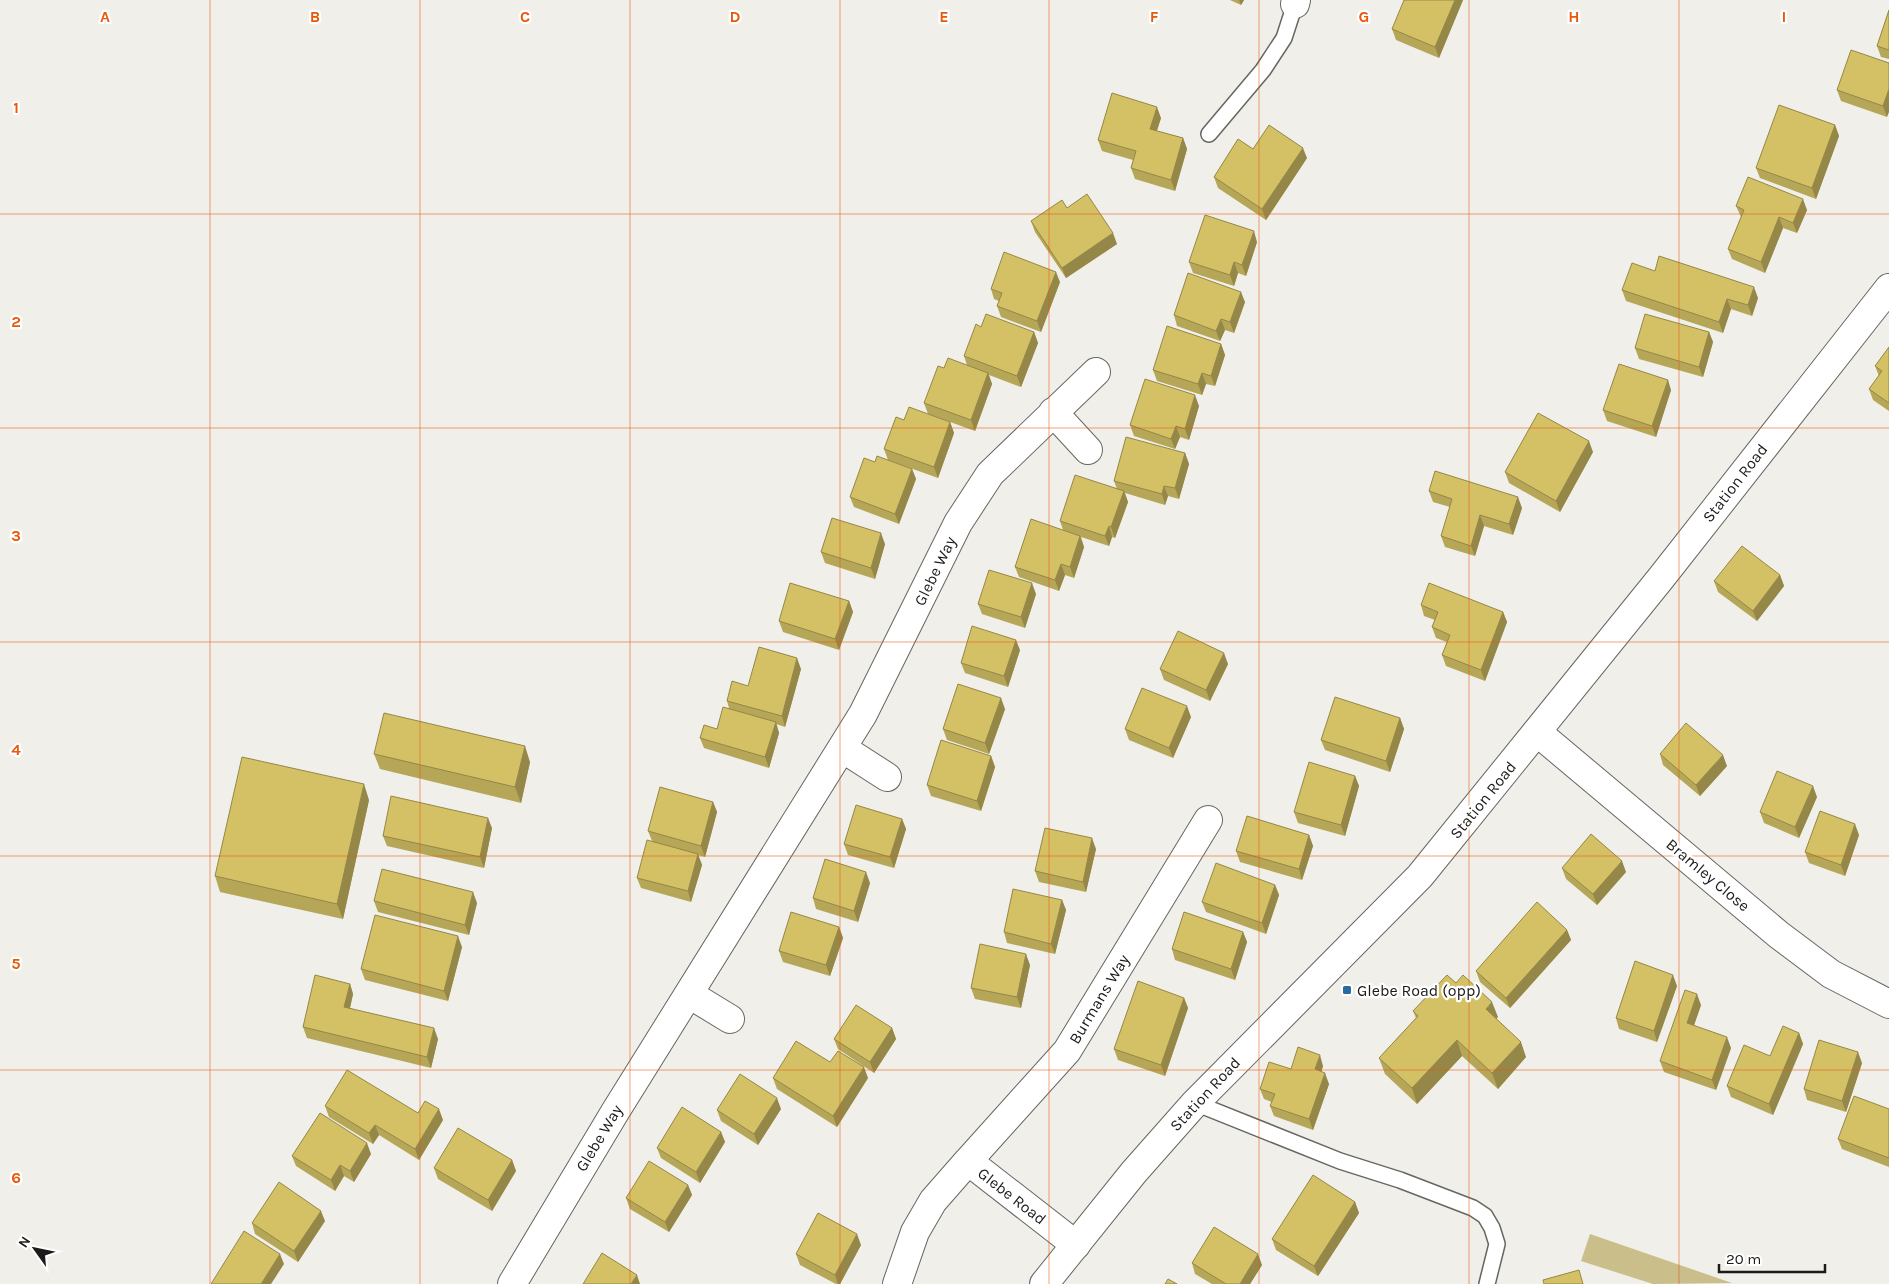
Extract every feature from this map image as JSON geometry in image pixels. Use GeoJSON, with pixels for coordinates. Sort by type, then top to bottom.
{"type":"FeatureCollection","features":[{"type":"Feature","properties":{"kind":"street","name":"Station Road"},"geometry":{"type":"LineString","coordinates":[[1044,1284],[1134,1172],[1195,1103],[1420,876],[1494,788],[1889,288]]}},
{"type":"Feature","properties":{"kind":"street","name":"Glebe Way"},"geometry":{"type":"LineString","coordinates":[[512,1284],[615,1112],[863,714],[958,523],[974,497],[990,474],[1096,372]]}},
{"type":"Feature","properties":{"kind":"street"},"geometry":{"type":"LineString","coordinates":[[1053,412],[1088,450]]}},
{"type":"Feature","properties":{"kind":"street","name":"Bramley Close"},"geometry":{"type":"LineString","coordinates":[[1537,732],[1779,935],[1831,974],[1889,1004]]}},
{"type":"Feature","properties":{"kind":"street"},"geometry":{"type":"LineString","coordinates":[[842,748],[887,777]]}},
{"type":"Feature","properties":{"kind":"street","name":"Burmans Way"},"geometry":{"type":"LineString","coordinates":[[968,1161],[1067,1051],[1208,820]]}},
{"type":"Feature","properties":{"kind":"street"},"geometry":{"type":"LineString","coordinates":[[689,994],[730,1019]]}},
{"type":"Feature","properties":{"kind":"street","name":"Glebe Road"},"geometry":{"type":"LineString","coordinates":[[897,1284],[915,1232],[932,1201],[968,1161],[1076,1245]]}},
{"type":"Feature","properties":{"kind":"lane"},"geometry":{"type":"LineString","coordinates":[[1209,134],[1263,70],[1284,38],[1296,2]]}},
{"type":"Feature","properties":{"kind":"lane"},"geometry":{"type":"LineString","coordinates":[[1195,1103],[1340,1161],[1400,1180],[1465,1205],[1485,1216],[1492,1228],[1497,1244],[1487,1284]]}},
{"type":"Feature","properties":{"kind":"shaded area"},"geometry":{"type":"Polygon","coordinates":[[[1590,1234],[1732,1283],[1653,1284],[1581,1261],[1590,1234]]]}},
{"type":"Feature","properties":{"kind":"building"},"geometry":{"type":"Polygon","coordinates":[[[1404,0],[1455,0],[1435,47],[1392,29],[1404,0]]]}},
{"type":"Feature","properties":{"kind":"building"},"geometry":{"type":"Polygon","coordinates":[[[1889,10],[1889,50],[1877,46],[1889,10]]]}},
{"type":"Feature","properties":{"kind":"building"},"geometry":{"type":"Polygon","coordinates":[[[1851,50],[1889,63],[1889,89],[1883,106],[1837,90],[1851,50]]]}},
{"type":"Feature","properties":{"kind":"building"},"geometry":{"type":"Polygon","coordinates":[[[1112,93],[1157,107],[1150,129],[1183,138],[1171,180],[1131,168],[1136,151],[1098,140],[1112,93]]]}},
{"type":"Feature","properties":{"kind":"building"},"geometry":{"type":"Polygon","coordinates":[[[1779,105],[1835,125],[1812,188],[1756,168],[1779,105]]]}},
{"type":"Feature","properties":{"kind":"building"},"geometry":{"type":"Polygon","coordinates":[[[1269,125],[1303,148],[1262,209],[1214,177],[1238,139],[1253,149],[1269,125]]]}},
{"type":"Feature","properties":{"kind":"building"},"geometry":{"type":"Polygon","coordinates":[[[1748,177],[1803,199],[1793,223],[1779,217],[1761,262],[1728,249],[1744,210],[1736,206],[1748,177]]]}},
{"type":"Feature","properties":{"kind":"building"},"geometry":{"type":"Polygon","coordinates":[[[1087,194],[1113,233],[1062,268],[1031,221],[1062,200],[1067,208],[1087,194]]]}},
{"type":"Feature","properties":{"kind":"building"},"geometry":{"type":"Polygon","coordinates":[[[1205,215],[1254,231],[1242,265],[1234,262],[1230,275],[1189,262],[1205,215]]]}},
{"type":"Feature","properties":{"kind":"building"},"geometry":{"type":"Polygon","coordinates":[[[1004,252],[1056,272],[1037,321],[997,306],[1002,293],[991,289],[1004,252]]]}},
{"type":"Feature","properties":{"kind":"building"},"geometry":{"type":"Polygon","coordinates":[[[1659,256],[1754,287],[1748,305],[1727,299],[1719,322],[1622,290],[1632,263],[1655,271],[1659,256]]]}},
{"type":"Feature","properties":{"kind":"building"},"geometry":{"type":"Polygon","coordinates":[[[1188,273],[1241,292],[1230,322],[1221,319],[1216,331],[1174,315],[1188,273]]]}},
{"type":"Feature","properties":{"kind":"building"},"geometry":{"type":"Polygon","coordinates":[[[986,314],[1034,332],[1017,376],[964,356],[976,324],[981,327],[986,314]]]}},
{"type":"Feature","properties":{"kind":"building"},"geometry":{"type":"Polygon","coordinates":[[[1645,314],[1709,332],[1699,367],[1635,348],[1645,314]]]}},
{"type":"Feature","properties":{"kind":"building"},"geometry":{"type":"Polygon","coordinates":[[[1167,326],[1221,344],[1211,376],[1202,373],[1198,384],[1153,370],[1167,326]]]}},
{"type":"Feature","properties":{"kind":"building"},"geometry":{"type":"Polygon","coordinates":[[[1889,347],[1889,403],[1869,389],[1882,371],[1875,366],[1889,347]]]}},
{"type":"Feature","properties":{"kind":"building"},"geometry":{"type":"Polygon","coordinates":[[[948,358],[988,373],[971,420],[924,403],[938,366],[944,368],[948,358]]]}},
{"type":"Feature","properties":{"kind":"building"},"geometry":{"type":"Polygon","coordinates":[[[1619,364],[1668,380],[1652,426],[1603,410],[1619,364]]]}},
{"type":"Feature","properties":{"kind":"building"},"geometry":{"type":"Polygon","coordinates":[[[1145,379],[1195,395],[1185,429],[1176,426],[1171,439],[1130,425],[1145,379]]]}},
{"type":"Feature","properties":{"kind":"building"},"geometry":{"type":"Polygon","coordinates":[[[909,407],[950,422],[934,467],[884,449],[896,417],[904,420],[909,407]]]}},
{"type":"Feature","properties":{"kind":"building"},"geometry":{"type":"Polygon","coordinates":[[[1538,413],[1589,441],[1556,501],[1505,472],[1538,413]]]}},
{"type":"Feature","properties":{"kind":"building"},"geometry":{"type":"Polygon","coordinates":[[[1126,437],[1185,453],[1175,488],[1164,486],[1162,494],[1114,481],[1126,437]]]}},
{"type":"Feature","properties":{"kind":"building"},"geometry":{"type":"Polygon","coordinates":[[[877,456],[912,469],[895,514],[850,497],[864,458],[875,462],[877,456]]]}},
{"type":"Feature","properties":{"kind":"building"},"geometry":{"type":"Polygon","coordinates":[[[1435,471],[1518,497],[1509,524],[1480,515],[1471,546],[1441,536],[1452,499],[1429,491],[1435,471]]]}},
{"type":"Feature","properties":{"kind":"building"},"geometry":{"type":"Polygon","coordinates":[[[1075,475],[1124,491],[1111,527],[1109,526],[1105,536],[1060,521],[1075,475]]]}},
{"type":"Feature","properties":{"kind":"building"},"geometry":{"type":"Polygon","coordinates":[[[832,518],[881,533],[871,568],[821,552],[832,518]]]}},
{"type":"Feature","properties":{"kind":"building"},"geometry":{"type":"Polygon","coordinates":[[[1031,519],[1080,536],[1070,567],[1061,564],[1055,580],[1015,567],[1031,519]]]}},
{"type":"Feature","properties":{"kind":"building"},"geometry":{"type":"Polygon","coordinates":[[[1742,546],[1780,575],[1753,611],[1714,581],[1742,546]]]}},
{"type":"Feature","properties":{"kind":"building"},"geometry":{"type":"Polygon","coordinates":[[[989,570],[1032,583],[1021,617],[978,604],[989,570]]]}},
{"type":"Feature","properties":{"kind":"building"},"geometry":{"type":"Polygon","coordinates":[[[790,583],[849,601],[835,639],[779,621],[790,583]]]}},
{"type":"Feature","properties":{"kind":"building"},"geometry":{"type":"Polygon","coordinates":[[[1429,583],[1503,612],[1481,670],[1442,655],[1450,635],[1432,627],[1438,612],[1421,605],[1429,583]]]}},
{"type":"Feature","properties":{"kind":"building"},"geometry":{"type":"Polygon","coordinates":[[[972,626],[1016,640],[1004,676],[961,663],[972,626]]]}},
{"type":"Feature","properties":{"kind":"building"},"geometry":{"type":"Polygon","coordinates":[[[1178,631],[1224,653],[1206,690],[1160,669],[1178,631]]]}},
{"type":"Feature","properties":{"kind":"building"},"geometry":{"type":"Polygon","coordinates":[[[759,647],[797,658],[782,716],[727,701],[732,681],[748,686],[759,647]]]}},
{"type":"Feature","properties":{"kind":"building"},"geometry":{"type":"Polygon","coordinates":[[[958,684],[1001,698],[985,743],[943,729],[958,684]]]}},
{"type":"Feature","properties":{"kind":"building"},"geometry":{"type":"Polygon","coordinates":[[[1142,688],[1187,706],[1169,748],[1125,729],[1142,688]]]}},
{"type":"Feature","properties":{"kind":"building"},"geometry":{"type":"Polygon","coordinates":[[[1335,697],[1400,718],[1386,761],[1321,740],[1335,697]]]}},
{"type":"Feature","properties":{"kind":"building"},"geometry":{"type":"Polygon","coordinates":[[[723,707],[776,722],[765,757],[700,738],[704,725],[717,729],[723,707]]]}},
{"type":"Feature","properties":{"kind":"building"},"geometry":{"type":"Polygon","coordinates":[[[384,713],[525,746],[515,787],[374,754],[384,713]]]}},
{"type":"Feature","properties":{"kind":"building"},"geometry":{"type":"Polygon","coordinates":[[[1686,723],[1723,755],[1696,785],[1660,754],[1686,723]]]}},
{"type":"Feature","properties":{"kind":"building"},"geometry":{"type":"Polygon","coordinates":[[[941,740],[991,756],[977,801],[927,785],[941,740]]]}},
{"type":"Feature","properties":{"kind":"building"},"geometry":{"type":"Polygon","coordinates":[[[242,757],[364,784],[337,904],[215,876],[242,757]]]}},
{"type":"Feature","properties":{"kind":"building"},"geometry":{"type":"Polygon","coordinates":[[[1309,762],[1355,776],[1341,825],[1294,812],[1309,762]]]}},
{"type":"Feature","properties":{"kind":"building"},"geometry":{"type":"Polygon","coordinates":[[[1777,771],[1813,786],[1795,827],[1760,812],[1777,771]]]}},
{"type":"Feature","properties":{"kind":"building"},"geometry":{"type":"Polygon","coordinates":[[[660,787],[713,802],[701,846],[648,831],[660,787]]]}},
{"type":"Feature","properties":{"kind":"building"},"geometry":{"type":"Polygon","coordinates":[[[391,796],[488,818],[480,857],[383,836],[391,796]]]}},
{"type":"Feature","properties":{"kind":"building"},"geometry":{"type":"Polygon","coordinates":[[[856,805],[902,819],[890,857],[844,844],[856,805]]]}},
{"type":"Feature","properties":{"kind":"building"},"geometry":{"type":"Polygon","coordinates":[[[1820,811],[1855,824],[1841,865],[1805,852],[1820,811]]]}},
{"type":"Feature","properties":{"kind":"building"},"geometry":{"type":"Polygon","coordinates":[[[1247,816],[1309,835],[1299,869],[1236,851],[1247,816]]]}},
{"type":"Feature","properties":{"kind":"building"},"geometry":{"type":"Polygon","coordinates":[[[1045,828],[1092,838],[1083,882],[1035,871],[1045,828]]]}},
{"type":"Feature","properties":{"kind":"building"},"geometry":{"type":"Polygon","coordinates":[[[1591,834],[1622,861],[1593,894],[1562,868],[1591,834]]]}},
{"type":"Feature","properties":{"kind":"building"},"geometry":{"type":"Polygon","coordinates":[[[647,840],[698,854],[688,891],[637,878],[647,840]]]}},
{"type":"Feature","properties":{"kind":"building"},"geometry":{"type":"Polygon","coordinates":[[[825,859],[866,872],[854,911],[813,898],[825,859]]]}},
{"type":"Feature","properties":{"kind":"building"},"geometry":{"type":"Polygon","coordinates":[[[1216,863],[1275,885],[1262,923],[1202,902],[1216,863]]]}},
{"type":"Feature","properties":{"kind":"building"},"geometry":{"type":"Polygon","coordinates":[[[382,869],[473,892],[465,925],[374,901],[382,869]]]}},
{"type":"Feature","properties":{"kind":"building"},"geometry":{"type":"Polygon","coordinates":[[[1013,889],[1062,900],[1051,944],[1004,932],[1013,889]]]}},
{"type":"Feature","properties":{"kind":"building"},"geometry":{"type":"Polygon","coordinates":[[[1537,902],[1567,930],[1506,998],[1476,971],[1537,902]]]}},
{"type":"Feature","properties":{"kind":"building"},"geometry":{"type":"Polygon","coordinates":[[[791,912],[839,927],[826,965],[779,951],[791,912]]]}},
{"type":"Feature","properties":{"kind":"building"},"geometry":{"type":"Polygon","coordinates":[[[1184,912],[1243,932],[1231,969],[1172,949],[1184,912]]]}},
{"type":"Feature","properties":{"kind":"building"},"geometry":{"type":"Polygon","coordinates":[[[375,915],[458,936],[444,991],[361,969],[375,915]]]}},
{"type":"Feature","properties":{"kind":"building"},"geometry":{"type":"Polygon","coordinates":[[[980,944],[1026,954],[1017,997],[971,988],[980,944]]]}},
{"type":"Feature","properties":{"kind":"building"},"geometry":{"type":"Polygon","coordinates":[[[1635,961],[1673,975],[1654,1031],[1616,1018],[1635,961]]]}},
{"type":"Feature","properties":{"kind":"building"},"geometry":{"type":"Polygon","coordinates":[[[315,975],[350,984],[344,1007],[434,1028],[427,1057],[303,1027],[315,975]]]}},
{"type":"Feature","properties":{"kind":"building"},"geometry":{"type":"Polygon","coordinates":[[[1447,975],[1456,983],[1463,975],[1492,1002],[1486,1009],[1521,1042],[1492,1073],[1457,1040],[1412,1088],[1379,1058],[1418,1016],[1413,1011],[1447,975]]]}},
{"type":"Feature","properties":{"kind":"building"},"geometry":{"type":"Polygon","coordinates":[[[1138,981],[1184,998],[1161,1065],[1114,1049],[1138,981]]]}},
{"type":"Feature","properties":{"kind":"building"},"geometry":{"type":"Polygon","coordinates":[[[1685,990],[1697,994],[1687,1023],[1727,1037],[1712,1080],[1660,1061],[1685,990]]]}},
{"type":"Feature","properties":{"kind":"building"},"geometry":{"type":"Polygon","coordinates":[[[856,1005],[892,1028],[870,1062],[834,1039],[856,1005]]]}},
{"type":"Feature","properties":{"kind":"building"},"geometry":{"type":"Polygon","coordinates":[[[1783,1026],[1799,1033],[1769,1104],[1727,1086],[1744,1045],[1770,1056],[1783,1026]]]}},
{"type":"Feature","properties":{"kind":"building"},"geometry":{"type":"Polygon","coordinates":[[[1819,1040],[1858,1052],[1842,1101],[1804,1089],[1819,1040]]]}},
{"type":"Feature","properties":{"kind":"building"},"geometry":{"type":"Polygon","coordinates":[[[796,1041],[830,1062],[838,1051],[864,1067],[833,1116],[773,1078],[796,1041]]]}},
{"type":"Feature","properties":{"kind":"building"},"geometry":{"type":"Polygon","coordinates":[[[1298,1047],[1320,1055],[1315,1069],[1325,1073],[1309,1119],[1270,1106],[1275,1094],[1260,1089],[1269,1062],[1291,1069],[1298,1047]]]}},
{"type":"Feature","properties":{"kind":"building"},"geometry":{"type":"Polygon","coordinates":[[[347,1070],[418,1113],[425,1101],[439,1109],[415,1149],[375,1125],[369,1133],[325,1106],[347,1070]]]}},
{"type":"Feature","properties":{"kind":"building"},"geometry":{"type":"Polygon","coordinates":[[[740,1074],[777,1098],[754,1134],[717,1110],[740,1074]]]}},
{"type":"Feature","properties":{"kind":"building"},"geometry":{"type":"Polygon","coordinates":[[[1854,1096],[1889,1109],[1889,1158],[1838,1139],[1854,1096]]]}},
{"type":"Feature","properties":{"kind":"building"},"geometry":{"type":"Polygon","coordinates":[[[682,1107],[721,1132],[696,1172],[657,1148],[682,1107]]]}},
{"type":"Feature","properties":{"kind":"building"},"geometry":{"type":"Polygon","coordinates":[[[320,1113],[367,1143],[350,1171],[340,1165],[331,1180],[292,1156],[320,1113]]]}},
{"type":"Feature","properties":{"kind":"building"},"geometry":{"type":"Polygon","coordinates":[[[458,1128],[512,1160],[488,1200],[434,1168],[458,1128]]]}},
{"type":"Feature","properties":{"kind":"building"},"geometry":{"type":"Polygon","coordinates":[[[649,1161],[688,1185],[665,1222],[626,1198],[649,1161]]]}},
{"type":"Feature","properties":{"kind":"building"},"geometry":{"type":"Polygon","coordinates":[[[1313,1175],[1355,1202],[1314,1266],[1272,1239],[1313,1175]]]}},
{"type":"Feature","properties":{"kind":"building"},"geometry":{"type":"Polygon","coordinates":[[[279,1182],[321,1211],[294,1251],[252,1223],[279,1182]]]}},
{"type":"Feature","properties":{"kind":"building"},"geometry":{"type":"Polygon","coordinates":[[[818,1213],[857,1234],[835,1275],[796,1254],[818,1213]]]}},
{"type":"Feature","properties":{"kind":"building"},"geometry":{"type":"Polygon","coordinates":[[[1214,1227],[1258,1254],[1240,1284],[1226,1284],[1192,1263],[1214,1227]]]}},
{"type":"Feature","properties":{"kind":"building"},"geometry":{"type":"Polygon","coordinates":[[[244,1231],[280,1254],[261,1284],[211,1284],[244,1231]]]}},
{"type":"Feature","properties":{"kind":"building"},"geometry":{"type":"Polygon","coordinates":[[[602,1253],[637,1275],[631,1284],[583,1284],[602,1253]]]}},
{"type":"Feature","properties":{"kind":"building"},"geometry":{"type":"Polygon","coordinates":[[[1579,1270],[1583,1284],[1544,1284],[1543,1280],[1579,1270]]]}},
{"type":"Feature","properties":{"kind":"building"},"geometry":{"type":"Polygon","coordinates":[[[1168,1279],[1177,1284],[1165,1284],[1168,1279]]]}},
{"type":"Feature","properties":{"kind":"place","name":"Glebe Road (opp)"},"geometry":{"type":"Point","coordinates":[1347,990]}}]}
